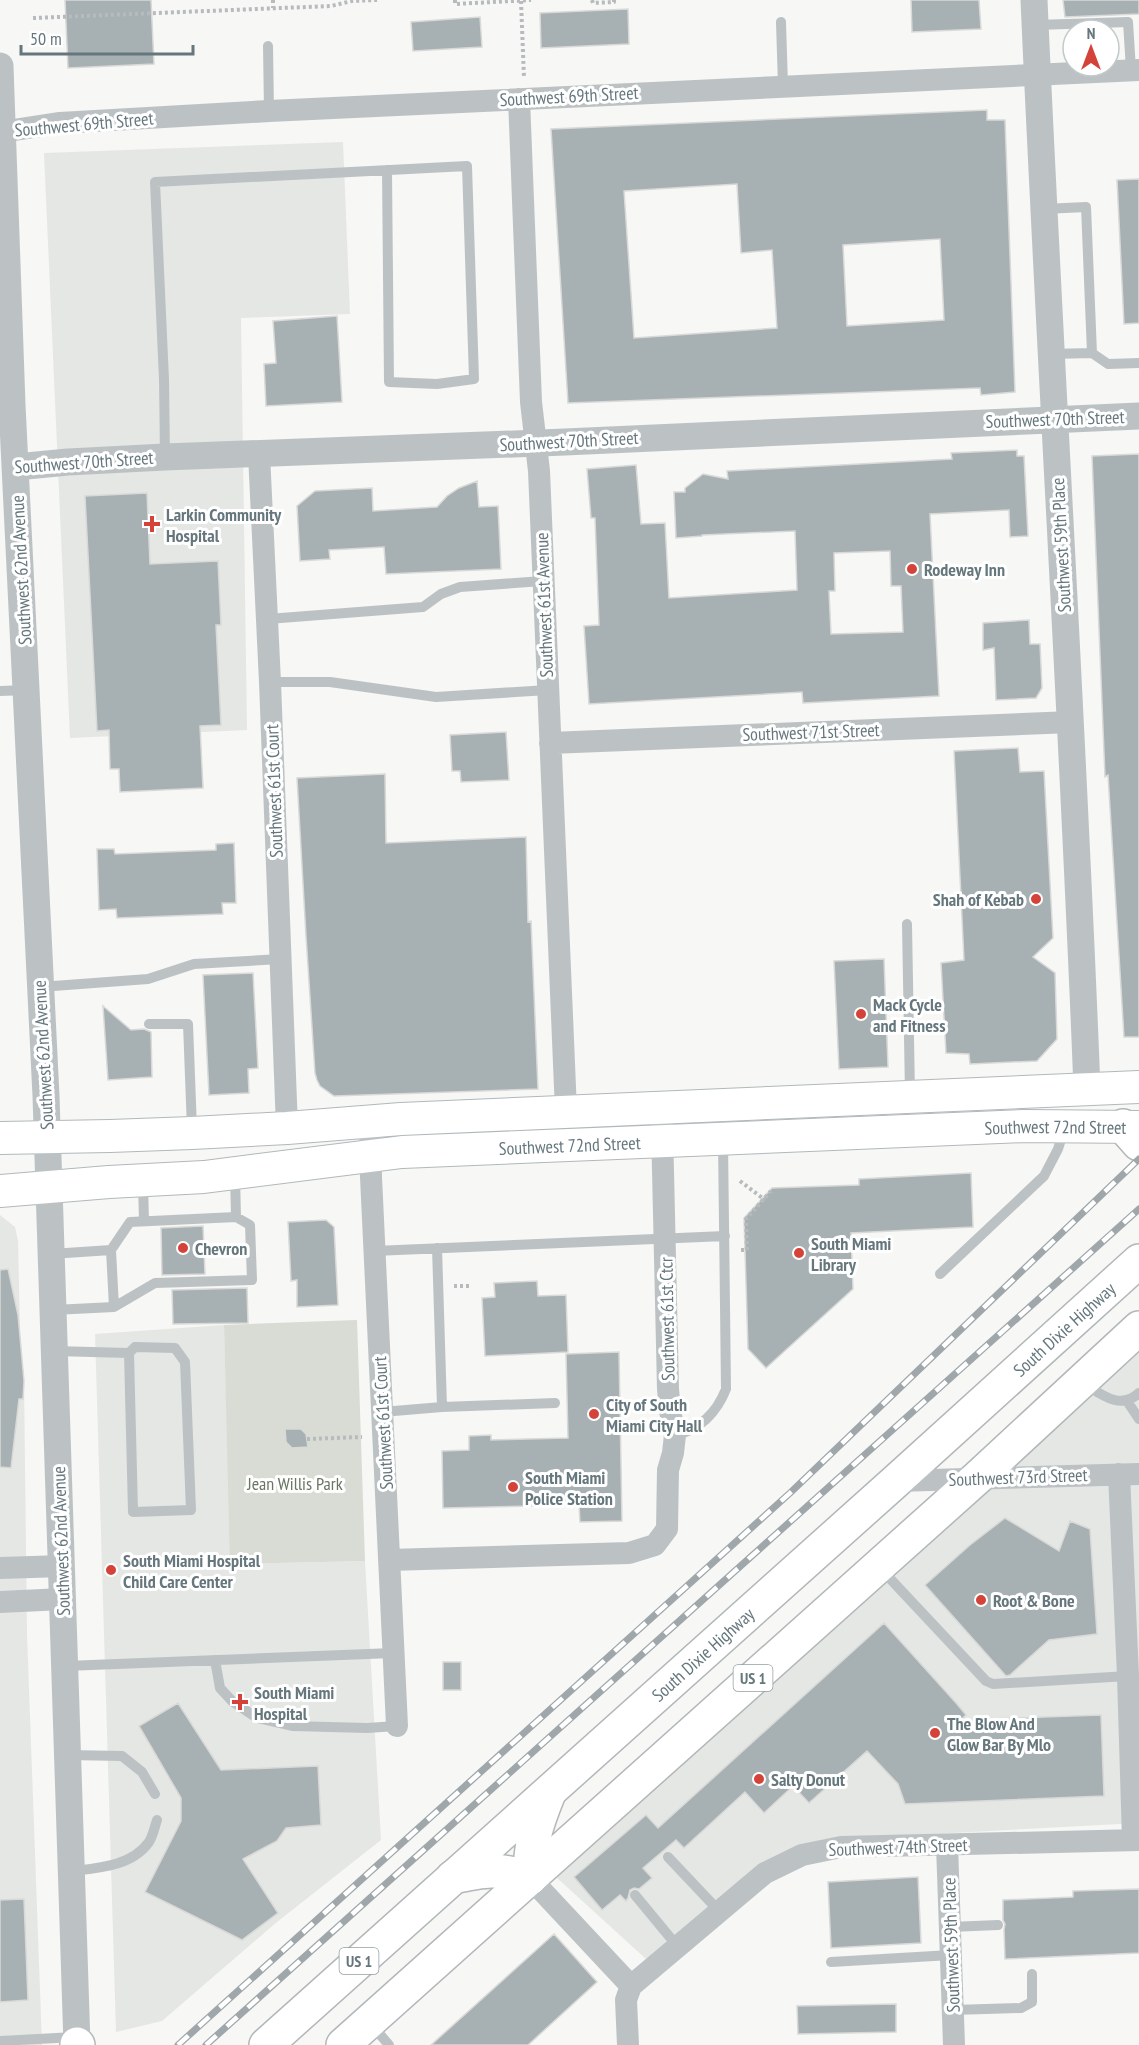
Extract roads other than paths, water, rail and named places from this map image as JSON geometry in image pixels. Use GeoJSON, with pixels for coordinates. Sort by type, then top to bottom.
{"type":"FeatureCollection","features":[{"type":"Feature","properties":{"kind":"highway","name":"South Dixie Highway"},"geometry":{"type":"LineString","coordinates":[[266,2045],[896,1482],[1139,1261]]}},
{"type":"Feature","properties":{"kind":"highway","name":"US 1"},"geometry":{"type":"LineString","coordinates":[[343,2045],[379,2033],[530,1878],[977,1478],[1139,1328]]}},
{"type":"Feature","properties":{"kind":"highway"},"geometry":{"type":"LineString","coordinates":[[453,1877],[484,1871],[507,1871],[530,1878],[530,1854],[535,1828],[551,1789]]}},
{"type":"Feature","properties":{"kind":"main road","name":"Southwest 72nd Street"},"geometry":{"type":"LineString","coordinates":[[0,1191],[235,1174],[402,1152],[663,1141],[723,1122],[910,1097],[1139,1087]]}},
{"type":"Feature","properties":{"kind":"main road"},"geometry":{"type":"LineString","coordinates":[[1026,1126],[1069,1116],[1082,1105],[1087,1089]]}},
{"type":"Feature","properties":{"kind":"main road","name":"Southwest 72nd Street"},"geometry":{"type":"LineString","coordinates":[[0,1138],[287,1128],[370,1120],[662,1108],[723,1122],[1065,1126],[1133,1132]]}},
{"type":"Feature","properties":{"kind":"street","name":"Southwest 59th Place"},"geometry":{"type":"LineString","coordinates":[[1035,13],[1087,1089]]}},
{"type":"Feature","properties":{"kind":"street","name":"Southwest 62nd Avenue"},"geometry":{"type":"LineString","coordinates":[[0,66],[8,468],[27,690],[47,1137],[77,2043]]}},
{"type":"Feature","properties":{"kind":"street","name":"Southwest 69th Street"},"geometry":{"type":"LineString","coordinates":[[2,132],[60,123],[269,111],[522,89],[783,86],[1135,70]]}},
{"type":"Feature","properties":{"kind":"street","name":"Southwest 61st Avenue"},"geometry":{"type":"LineString","coordinates":[[522,89],[531,402],[537,443],[566,1112]]}},
{"type":"Feature","properties":{"kind":"street","name":"Southwest 70th Street"},"geometry":{"type":"LineString","coordinates":[[8,468],[165,457],[1139,416]]}},
{"type":"Feature","properties":{"kind":"street","name":"Southwest 61st Court"},"geometry":{"type":"LineString","coordinates":[[259,454],[268,619],[287,1128]]}},
{"type":"Feature","properties":{"kind":"street","name":"Southwest 71st Street"},"geometry":{"type":"LineString","coordinates":[[550,743],[1071,722]]}},
{"type":"Feature","properties":{"kind":"street","name":"Southwest 61st Ctcr"},"geometry":{"type":"LineString","coordinates":[[389,1560],[629,1553],[649,1548],[660,1541],[667,1529],[668,1470],[675,1436],[668,1389],[662,1108]]}},
{"type":"Feature","properties":{"kind":"street","name":"Southwest 61st Court"},"geometry":{"type":"LineString","coordinates":[[370,1120],[374,1251],[397,1726]]}},
{"type":"Feature","properties":{"kind":"street","name":"Southwest 73rd Street"},"geometry":{"type":"LineString","coordinates":[[896,1482],[1129,1474]]}},
{"type":"Feature","properties":{"kind":"street"},"geometry":{"type":"LineString","coordinates":[[1129,1474],[1128,1676],[1136,1840]]}},
{"type":"Feature","properties":{"kind":"street"},"geometry":{"type":"LineString","coordinates":[[0,1568],[63,1566]]}},
{"type":"Feature","properties":{"kind":"street"},"geometry":{"type":"LineString","coordinates":[[0,1602],[63,1599]]}},
{"type":"Feature","properties":{"kind":"street","name":"Southwest 74th Street"},"geometry":{"type":"LineString","coordinates":[[631,1986],[765,1873],[802,1855],[841,1847],[1136,1840]]}},
{"type":"Feature","properties":{"kind":"street","name":"Southwest 59th Place"},"geometry":{"type":"LineString","coordinates":[[947,1845],[954,2045]]}},
{"type":"Feature","properties":{"kind":"street"},"geometry":{"type":"LineString","coordinates":[[530,1878],[631,1986],[626,2000],[628,2045]]}},
{"type":"Feature","properties":{"kind":"lane"},"geometry":{"type":"LineString","coordinates":[[1035,13],[1128,22],[1135,70]]}},
{"type":"Feature","properties":{"kind":"lane"},"geometry":{"type":"LineString","coordinates":[[781,22],[783,86]]}},
{"type":"Feature","properties":{"kind":"lane"},"geometry":{"type":"LineString","coordinates":[[268,46],[269,111]]}},
{"type":"Feature","properties":{"kind":"lane"},"geometry":{"type":"LineString","coordinates":[[165,457],[164,379],[155,182],[387,170],[467,166],[474,379],[437,384],[389,382],[387,170]]}},
{"type":"Feature","properties":{"kind":"lane"},"geometry":{"type":"LineString","coordinates":[[1044,209],[1086,207],[1092,352]]}},
{"type":"Feature","properties":{"kind":"lane"},"geometry":{"type":"LineString","coordinates":[[1051,354],[1092,352],[1108,364],[1139,363]]}},
{"type":"Feature","properties":{"kind":"lane"},"geometry":{"type":"LineString","coordinates":[[268,619],[423,608],[441,594],[460,587],[543,581]]}},
{"type":"Feature","properties":{"kind":"lane"},"geometry":{"type":"LineString","coordinates":[[270,682],[330,682],[436,697],[548,690]]}},
{"type":"Feature","properties":{"kind":"lane"},"geometry":{"type":"LineString","coordinates":[[0,691],[27,690]]}},
{"type":"Feature","properties":{"kind":"lane"},"geometry":{"type":"LineString","coordinates":[[907,924],[910,1097]]}},
{"type":"Feature","properties":{"kind":"lane"},"geometry":{"type":"LineString","coordinates":[[40,987],[148,979],[194,964],[281,959]]}},
{"type":"Feature","properties":{"kind":"lane"},"geometry":{"type":"LineString","coordinates":[[149,1024],[188,1024],[192,1132]]}},
{"type":"Feature","properties":{"kind":"lane"},"geometry":{"type":"LineString","coordinates":[[675,1436],[690,1432],[707,1419],[720,1403],[726,1389],[723,1122]]}},
{"type":"Feature","properties":{"kind":"lane"},"geometry":{"type":"LineString","coordinates":[[940,1274],[1044,1176],[1058,1149],[1065,1126]]}},
{"type":"Feature","properties":{"kind":"lane"},"geometry":{"type":"LineString","coordinates":[[235,1174],[236,1217]]}},
{"type":"Feature","properties":{"kind":"lane"},"geometry":{"type":"LineString","coordinates":[[143,1180],[144,1221]]}},
{"type":"Feature","properties":{"kind":"lane"},"geometry":{"type":"LineString","coordinates":[[53,1310],[114,1307],[155,1283],[252,1280],[250,1226],[236,1217],[130,1222],[111,1250],[114,1307]]}},
{"type":"Feature","properties":{"kind":"lane"},"geometry":{"type":"LineString","coordinates":[[374,1251],[725,1236]]}},
{"type":"Feature","properties":{"kind":"lane"},"geometry":{"type":"LineString","coordinates":[[437,1248],[442,1407]]}},
{"type":"Feature","properties":{"kind":"lane"},"geometry":{"type":"LineString","coordinates":[[51,1254],[111,1250]]}},
{"type":"Feature","properties":{"kind":"lane"},"geometry":{"type":"LineString","coordinates":[[54,1351],[129,1353],[135,1347],[175,1348],[185,1362],[190,1510],[134,1512],[129,1353]]}},
{"type":"Feature","properties":{"kind":"lane"},"geometry":{"type":"LineString","coordinates":[[1080,1381],[1113,1401],[1127,1401],[1139,1393]]}},
{"type":"Feature","properties":{"kind":"lane"},"geometry":{"type":"LineString","coordinates":[[1127,1401],[1139,1419]]}},
{"type":"Feature","properties":{"kind":"lane"},"geometry":{"type":"LineString","coordinates":[[382,1412],[442,1407],[555,1403]]}},
{"type":"Feature","properties":{"kind":"lane"},"geometry":{"type":"LineString","coordinates":[[878,1565],[986,1682],[993,1684],[1128,1676]]}},
{"type":"Feature","properties":{"kind":"lane"},"geometry":{"type":"LineString","coordinates":[[65,1666],[393,1653]]}},
{"type":"Feature","properties":{"kind":"lane"},"geometry":{"type":"LineString","coordinates":[[215,1660],[220,1688],[232,1701],[257,1718],[292,1726],[367,1728],[397,1726]]}},
{"type":"Feature","properties":{"kind":"lane"},"geometry":{"type":"LineString","coordinates":[[68,1755],[122,1756],[142,1772],[155,1794]]}},
{"type":"Feature","properties":{"kind":"lane"},"geometry":{"type":"LineString","coordinates":[[72,1871],[105,1867],[131,1859],[149,1842],[158,1820]]}},
{"type":"Feature","properties":{"kind":"lane"},"geometry":{"type":"LineString","coordinates":[[668,1857],[719,1911]]}},
{"type":"Feature","properties":{"kind":"lane"},"geometry":{"type":"LineString","coordinates":[[635,1895],[678,1947]]}},
{"type":"Feature","properties":{"kind":"lane"},"geometry":{"type":"LineString","coordinates":[[950,1927],[998,1925]]}},
{"type":"Feature","properties":{"kind":"lane"},"geometry":{"type":"LineString","coordinates":[[831,1962],[951,1955]]}},
{"type":"Feature","properties":{"kind":"lane"},"geometry":{"type":"LineString","coordinates":[[953,2010],[1021,2008],[1032,2002],[1032,1974]]}},
{"type":"Feature","properties":{"kind":"lane"},"geometry":{"type":"LineString","coordinates":[[0,2041],[77,2043]]}},
{"type":"Feature","properties":{"kind":"railway"},"geometry":{"type":"LineString","coordinates":[[178,2045],[790,1493],[1139,1159]]}},
{"type":"Feature","properties":{"kind":"railway"},"geometry":{"type":"LineString","coordinates":[[206,2045],[1139,1209]]}},
{"type":"Feature","properties":{"kind":"place","name":"Larkin Community Hospital"},"geometry":{"type":"Point","coordinates":[152,524]}},
{"type":"Feature","properties":{"kind":"place","name":"Rodeway Inn"},"geometry":{"type":"Point","coordinates":[912,569]}},
{"type":"Feature","properties":{"kind":"place","name":"Shah of Kebab"},"geometry":{"type":"Point","coordinates":[1036,899]}},
{"type":"Feature","properties":{"kind":"place","name":"Mack Cycle and Fitness"},"geometry":{"type":"Point","coordinates":[861,1014]}},
{"type":"Feature","properties":{"kind":"place","name":"Chevron"},"geometry":{"type":"Point","coordinates":[183,1248]}},
{"type":"Feature","properties":{"kind":"place","name":"South Miami Library"},"geometry":{"type":"Point","coordinates":[799,1253]}},
{"type":"Feature","properties":{"kind":"place","name":"City of South Miami City Hall"},"geometry":{"type":"Point","coordinates":[594,1414]}},
{"type":"Feature","properties":{"kind":"place","name":"South Miami Police Station"},"geometry":{"type":"Point","coordinates":[513,1487]}},
{"type":"Feature","properties":{"kind":"place","name":"South Miami Hospital Child Care Center"},"geometry":{"type":"Point","coordinates":[111,1570]}},
{"type":"Feature","properties":{"kind":"place","name":"Root & Bone"},"geometry":{"type":"Point","coordinates":[981,1600]}},
{"type":"Feature","properties":{"kind":"place","name":"South Miami Hospital"},"geometry":{"type":"Point","coordinates":[240,1702]}},
{"type":"Feature","properties":{"kind":"place","name":"The Blow And Glow Bar By Mlo"},"geometry":{"type":"Point","coordinates":[935,1733]}},
{"type":"Feature","properties":{"kind":"place","name":"Salty Donut"},"geometry":{"type":"Point","coordinates":[759,1779]}},
{"type":"Feature","properties":{"kind":"park label","name":"Jean Willis Park"},"geometry":{"type":"Point","coordinates":[295,1483]}}]}
